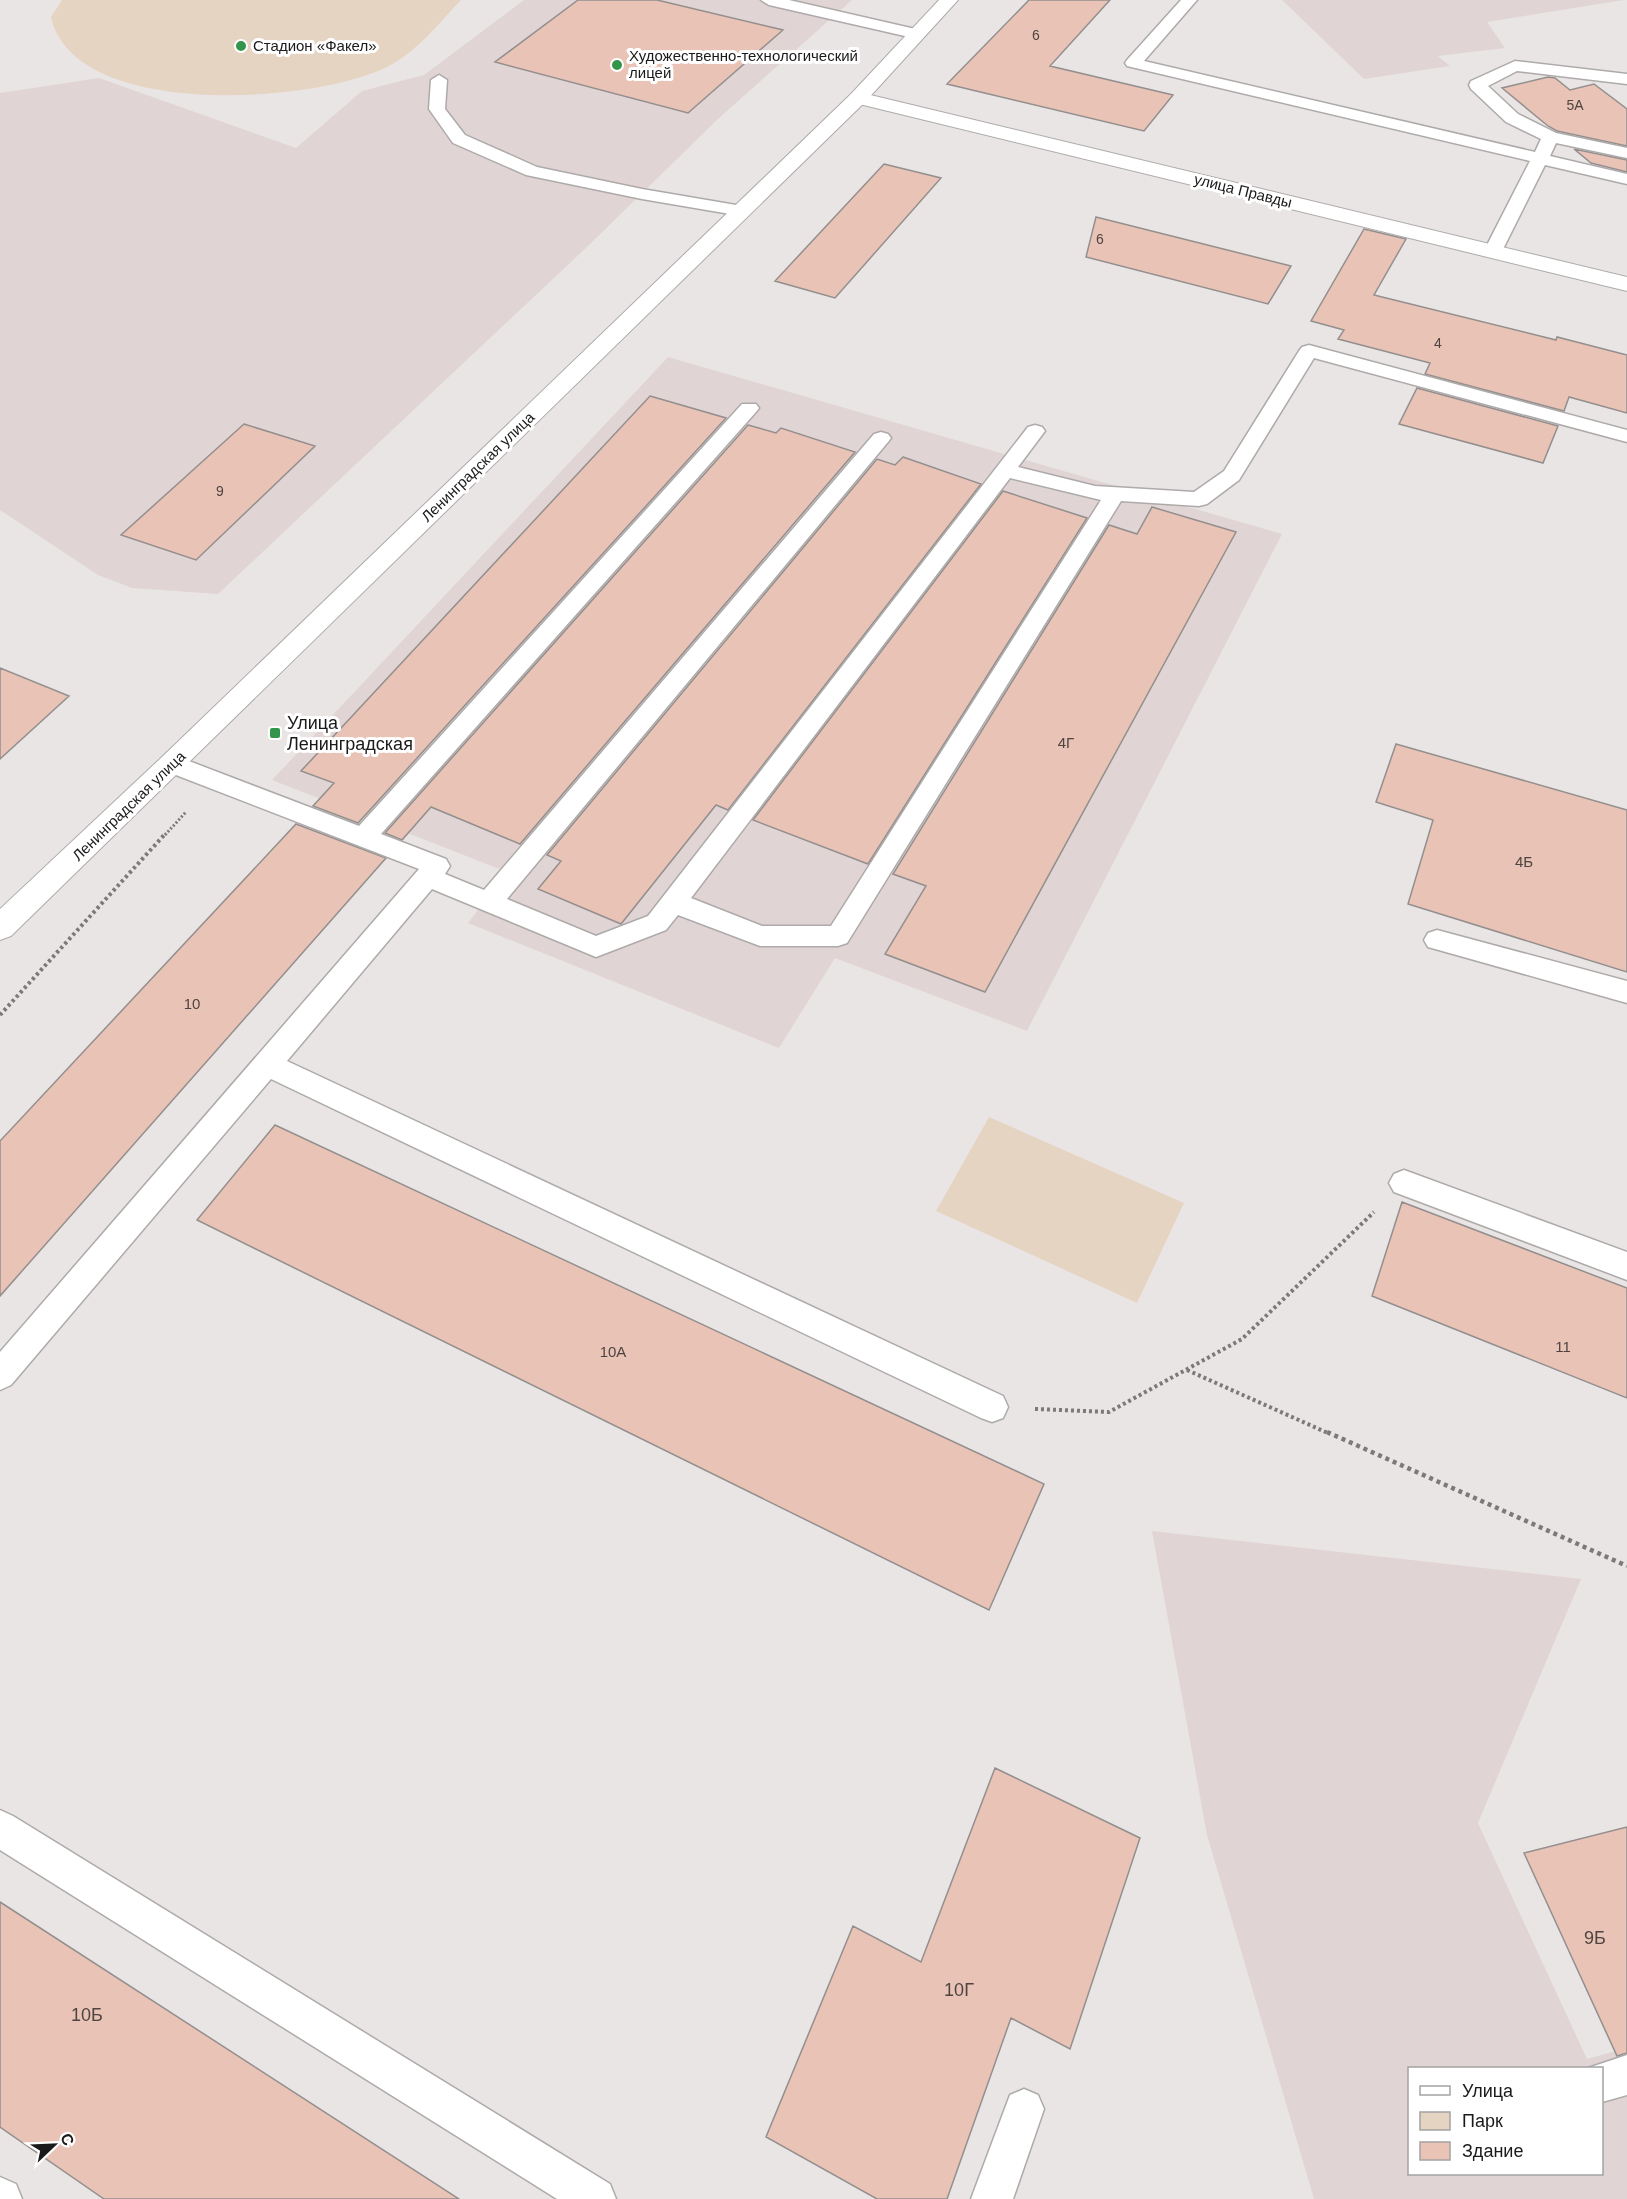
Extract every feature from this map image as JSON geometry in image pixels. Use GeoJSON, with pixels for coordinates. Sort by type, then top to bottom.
{"type":"FeatureCollection","features":[{"type":"Feature","properties":{"kind":"street","name":"Ленинградская улица"},"geometry":{"type":"LineString","coordinates":[[0,928],[858,98],[949,0]]}},
{"type":"Feature","properties":{"kind":"street","name":"улица Правды"},"geometry":{"type":"LineString","coordinates":[[858,98],[1627,284]]}},
{"type":"Feature","properties":{"kind":"lane"},"geometry":{"type":"LineString","coordinates":[[769,0],[918,34]]}},
{"type":"Feature","properties":{"kind":"lane"},"geometry":{"type":"LineString","coordinates":[[1189,0],[1133,63],[1627,178]]}},
{"type":"Feature","properties":{"kind":"lane"},"geometry":{"type":"LineString","coordinates":[[1627,79],[1515,66],[1477,85],[1512,118],[1551,137],[1627,153]]}},
{"type":"Feature","properties":{"kind":"lane"},"geometry":{"type":"LineString","coordinates":[[439,80],[437,109],[459,139],[532,171],[642,194],[742,211]]}},
{"type":"Feature","properties":{"kind":"lane"},"geometry":{"type":"LineString","coordinates":[[1493,251],[1551,137]]}},
{"type":"Feature","properties":{"kind":"lane"},"geometry":{"type":"LineString","coordinates":[[1005,470],[1095,493],[1199,499],[1232,475],[1309,351],[1627,436]]}},
{"type":"Feature","properties":{"kind":"lane"},"geometry":{"type":"LineString","coordinates":[[363,838],[749,408]]}},
{"type":"Feature","properties":{"kind":"lane"},"geometry":{"type":"LineString","coordinates":[[428,877],[596,947],[657,923],[1035,431]]}},
{"type":"Feature","properties":{"kind":"lane"},"geometry":{"type":"LineString","coordinates":[[489,902],[881,438]]}},
{"type":"Feature","properties":{"kind":"lane"},"geometry":{"type":"LineString","coordinates":[[673,902],[760,936],[838,936],[1114,494]]}},
{"type":"Feature","properties":{"kind":"lane"},"geometry":{"type":"LineString","coordinates":[[0,1375],[437,866],[172,764]]}},
{"type":"Feature","properties":{"kind":"lane"},"geometry":{"type":"LineString","coordinates":[[1437,940],[1627,992]]}},
{"type":"Feature","properties":{"kind":"lane"},"geometry":{"type":"LineString","coordinates":[[267,1064],[992,1407]]}},
{"type":"Feature","properties":{"kind":"lane"},"geometry":{"type":"LineString","coordinates":[[1404,1183],[1627,1266]]}},
{"type":"Feature","properties":{"kind":"lane"},"geometry":{"type":"LineString","coordinates":[[0,1829],[595,2199]]}},
{"type":"Feature","properties":{"kind":"lane"},"geometry":{"type":"LineString","coordinates":[[1603,2082],[1627,2075]]}},
{"type":"Feature","properties":{"kind":"lane"},"geometry":{"type":"LineString","coordinates":[[992,2199],[1024,2109]]}},
{"type":"Feature","properties":{"kind":"path"},"geometry":{"type":"LineString","coordinates":[[992,1407],[1109,1412],[1242,1339],[1404,1183]]}},
{"type":"Feature","properties":{"kind":"path"},"geometry":{"type":"LineString","coordinates":[[1186,1370],[1627,1566]]}},
{"type":"Feature","properties":{"kind":"shaded area"},"geometry":{"type":"Polygon","coordinates":[[[524,0],[852,0],[719,118],[588,246],[218,594],[132,588],[98,575],[0,510],[0,93],[99,78],[296,148],[362,91],[424,75],[524,0]]]}},
{"type":"Feature","properties":{"kind":"shaded area"},"geometry":{"type":"Polygon","coordinates":[[[1282,0],[1624,0],[1487,22],[1505,48],[1438,56],[1450,66],[1364,79],[1282,0]]]}},
{"type":"Feature","properties":{"kind":"shaded area"},"geometry":{"type":"Polygon","coordinates":[[[668,357],[1282,534],[1027,1031],[835,958],[779,1048],[468,923],[507,872],[272,780],[668,357]]]}},
{"type":"Feature","properties":{"kind":"shaded area"},"geometry":{"type":"Polygon","coordinates":[[[1152,1531],[1581,1579],[1478,1823],[1587,2059],[1627,2048],[1627,2199],[1314,2199],[1207,1835],[1152,1531]]]}},
{"type":"Feature","properties":{"kind":"green space","name":"Стадион «Факел»"},"geometry":{"type":"Polygon","coordinates":[[[62,0],[461,0],[427,37],[408,54],[387,67],[353,79],[308,89],[256,94],[201,94],[149,88],[103,74],[69,50],[51,17],[62,0]]]}},
{"type":"Feature","properties":{"kind":"green space"},"geometry":{"type":"Polygon","coordinates":[[[989,1117],[1184,1203],[1137,1303],[936,1211],[989,1117]]]}},
{"type":"Feature","properties":{"kind":"building","name":"Художественно-технологический лицей"},"geometry":{"type":"Polygon","coordinates":[[[578,0],[657,0],[783,30],[688,113],[495,62],[578,0]]]}},
{"type":"Feature","properties":{"kind":"building"},"geometry":{"type":"Polygon","coordinates":[[[1029,0],[1110,0],[1050,66],[1173,95],[1144,131],[947,84],[1029,0]]]}},
{"type":"Feature","properties":{"kind":"building"},"geometry":{"type":"Polygon","coordinates":[[[1548,77],[1555,78],[1570,90],[1594,84],[1627,109],[1627,146],[1557,131],[1502,88],[1548,77]]]}},
{"type":"Feature","properties":{"kind":"building"},"geometry":{"type":"Polygon","coordinates":[[[1574,149],[1627,160],[1627,172],[1591,163],[1574,149]]]}},
{"type":"Feature","properties":{"kind":"building"},"geometry":{"type":"Polygon","coordinates":[[[884,164],[941,178],[835,298],[775,281],[884,164]]]}},
{"type":"Feature","properties":{"kind":"building"},"geometry":{"type":"Polygon","coordinates":[[[1096,217],[1291,266],[1268,304],[1086,257],[1096,217]]]}},
{"type":"Feature","properties":{"kind":"building"},"geometry":{"type":"Polygon","coordinates":[[[1364,229],[1406,239],[1374,295],[1627,355],[1627,413],[1569,397],[1564,411],[1425,374],[1430,363],[1338,339],[1344,330],[1311,321],[1364,229]]]}},
{"type":"Feature","properties":{"kind":"building"},"geometry":{"type":"Polygon","coordinates":[[[1417,388],[1558,426],[1543,463],[1399,424],[1417,388]]]}},
{"type":"Feature","properties":{"kind":"building"},"geometry":{"type":"Polygon","coordinates":[[[650,396],[726,418],[358,823],[313,806],[334,783],[301,771],[650,396]]]}},
{"type":"Feature","properties":{"kind":"building"},"geometry":{"type":"Polygon","coordinates":[[[244,424],[315,446],[196,560],[121,535],[244,424]]]}},
{"type":"Feature","properties":{"kind":"building"},"geometry":{"type":"Polygon","coordinates":[[[748,425],[776,433],[781,428],[855,452],[520,844],[431,807],[402,840],[385,833],[748,425]]]}},
{"type":"Feature","properties":{"kind":"building"},"geometry":{"type":"Polygon","coordinates":[[[903,457],[981,484],[728,810],[716,805],[621,924],[538,889],[561,861],[547,855],[877,459],[895,465],[903,457]]]}},
{"type":"Feature","properties":{"kind":"building"},"geometry":{"type":"Polygon","coordinates":[[[1003,491],[1087,518],[868,864],[753,820],[1003,491]]]}},
{"type":"Feature","properties":{"kind":"building"},"geometry":{"type":"Polygon","coordinates":[[[1152,507],[1236,532],[985,992],[885,954],[926,886],[893,874],[1109,525],[1137,534],[1152,507]]]}},
{"type":"Feature","properties":{"kind":"building"},"geometry":{"type":"Polygon","coordinates":[[[0,668],[69,696],[0,759],[0,668]]]}},
{"type":"Feature","properties":{"kind":"building"},"geometry":{"type":"Polygon","coordinates":[[[1396,744],[1627,810],[1627,972],[1408,904],[1433,820],[1376,802],[1396,744]]]}},
{"type":"Feature","properties":{"kind":"building"},"geometry":{"type":"Polygon","coordinates":[[[296,824],[386,858],[0,1296],[0,1141],[296,824]]]}},
{"type":"Feature","properties":{"kind":"building"},"geometry":{"type":"Polygon","coordinates":[[[275,1125],[1044,1484],[989,1610],[197,1220],[275,1125]]]}},
{"type":"Feature","properties":{"kind":"building"},"geometry":{"type":"Polygon","coordinates":[[[1402,1202],[1627,1288],[1627,1398],[1372,1296],[1402,1202]]]}},
{"type":"Feature","properties":{"kind":"building"},"geometry":{"type":"Polygon","coordinates":[[[995,1768],[1140,1838],[1070,2049],[1011,2018],[947,2199],[877,2199],[766,2137],[853,1926],[921,1962],[995,1768]]]}},
{"type":"Feature","properties":{"kind":"building"},"geometry":{"type":"Polygon","coordinates":[[[1627,1827],[1627,2053],[1617,2056],[1524,1853],[1627,1827]]]}},
{"type":"Feature","properties":{"kind":"building"},"geometry":{"type":"Polygon","coordinates":[[[0,1902],[459,2199],[104,2199],[0,2127],[0,1902]]]}},
{"type":"Feature","properties":{"kind":"place","name":"Стадион «Факел»"},"geometry":{"type":"Point","coordinates":[241,46]}},
{"type":"Feature","properties":{"kind":"place","name":"Художественно-технологический лицей"},"geometry":{"type":"Point","coordinates":[617,65]}},
{"type":"Feature","properties":{"kind":"place","name":"Улица Ленинградская"},"geometry":{"type":"Point","coordinates":[275,733]}}]}
